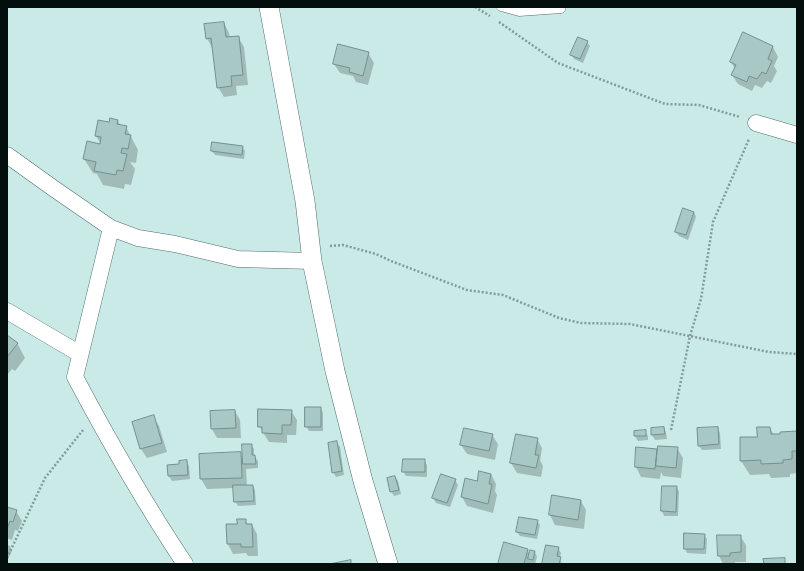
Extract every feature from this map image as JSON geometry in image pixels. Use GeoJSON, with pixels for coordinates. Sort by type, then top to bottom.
{"type":"FeatureCollection","features":[{"type":"Feature","properties":{"kind":"street"},"geometry":{"type":"LineString","coordinates":[[269,7],[305,201],[311,254],[339,386],[363,481],[388,564]]}},
{"type":"Feature","properties":{"kind":"street"},"geometry":{"type":"LineString","coordinates":[[756,123],[797,135]]}},
{"type":"Feature","properties":{"kind":"street"},"geometry":{"type":"LineString","coordinates":[[7,155],[111,228],[138,238],[175,244],[238,260],[311,254]]}},
{"type":"Feature","properties":{"kind":"street"},"geometry":{"type":"LineString","coordinates":[[111,228],[75,377],[95,415],[160,527],[185,564]]}},
{"type":"Feature","properties":{"kind":"street"},"geometry":{"type":"LineString","coordinates":[[7,311],[80,354]]}},
{"type":"Feature","properties":{"kind":"lane"},"geometry":{"type":"LineString","coordinates":[[501,7],[518,12],[562,9]]}},
{"type":"Feature","properties":{"kind":"path"},"geometry":{"type":"LineString","coordinates":[[475,7],[558,63],[665,104],[699,105],[756,123],[713,222],[701,299],[690,336],[671,430]]}},
{"type":"Feature","properties":{"kind":"path"},"geometry":{"type":"LineString","coordinates":[[311,254],[343,245],[376,254],[391,262],[467,290],[503,295],[559,318],[581,323],[630,324],[769,352],[797,354]]}},
{"type":"Feature","properties":{"kind":"path"},"geometry":{"type":"LineString","coordinates":[[7,558],[45,478],[95,415]]}},
{"type":"Feature","properties":{"kind":"building"},"geometry":{"type":"Polygon","coordinates":[[[224,22],[226,37],[239,36],[243,75],[231,76],[232,86],[217,88],[211,38],[206,39],[204,24],[224,22]]]}},
{"type":"Feature","properties":{"kind":"building"},"geometry":{"type":"Polygon","coordinates":[[[743,32],[773,46],[768,59],[772,61],[766,74],[762,72],[757,79],[749,76],[747,82],[731,75],[736,65],[730,62],[743,32]]]}},
{"type":"Feature","properties":{"kind":"building"},"geometry":{"type":"Polygon","coordinates":[[[578,37],[588,41],[580,59],[570,55],[578,37]]]}},
{"type":"Feature","properties":{"kind":"building"},"geometry":{"type":"Polygon","coordinates":[[[338,44],[369,52],[363,76],[349,72],[350,68],[333,64],[338,44]]]}},
{"type":"Feature","properties":{"kind":"building"},"geometry":{"type":"Polygon","coordinates":[[[110,118],[118,120],[117,124],[127,126],[125,134],[131,135],[128,149],[122,148],[121,153],[127,154],[123,171],[117,170],[116,175],[94,171],[96,162],[83,159],[87,141],[100,144],[101,137],[95,136],[98,120],[109,122],[110,118]]]}},
{"type":"Feature","properties":{"kind":"building"},"geometry":{"type":"Polygon","coordinates":[[[212,142],[243,146],[242,155],[211,151],[212,142]]]}},
{"type":"Feature","properties":{"kind":"building"},"geometry":{"type":"Polygon","coordinates":[[[683,208],[694,212],[686,235],[675,232],[683,208]]]}},
{"type":"Feature","properties":{"kind":"building"},"geometry":{"type":"Polygon","coordinates":[[[7,335],[18,343],[7,357],[7,335]]]}},
{"type":"Feature","properties":{"kind":"building"},"geometry":{"type":"Polygon","coordinates":[[[305,407],[321,407],[321,427],[305,427],[305,407]]]}},
{"type":"Feature","properties":{"kind":"building"},"geometry":{"type":"Polygon","coordinates":[[[258,409],[292,410],[291,425],[282,425],[282,434],[262,433],[262,427],[258,427],[258,409]]]}},
{"type":"Feature","properties":{"kind":"building"},"geometry":{"type":"Polygon","coordinates":[[[235,410],[236,428],[211,429],[210,411],[235,410]]]}},
{"type":"Feature","properties":{"kind":"building"},"geometry":{"type":"Polygon","coordinates":[[[154,415],[162,443],[140,449],[132,422],[154,415]]]}},
{"type":"Feature","properties":{"kind":"building"},"geometry":{"type":"Polygon","coordinates":[[[664,427],[665,434],[651,435],[651,428],[664,427]]]}},
{"type":"Feature","properties":{"kind":"building"},"geometry":{"type":"Polygon","coordinates":[[[718,427],[719,444],[698,446],[697,428],[718,427]]]}},
{"type":"Feature","properties":{"kind":"building"},"geometry":{"type":"Polygon","coordinates":[[[757,427],[770,427],[771,434],[797,431],[797,451],[792,451],[792,459],[783,460],[783,463],[761,464],[761,460],[740,461],[740,437],[757,437],[757,427]]]}},
{"type":"Feature","properties":{"kind":"building"},"geometry":{"type":"Polygon","coordinates":[[[464,428],[493,434],[489,451],[460,445],[464,428]]]}},
{"type":"Feature","properties":{"kind":"building"},"geometry":{"type":"Polygon","coordinates":[[[646,430],[646,436],[634,436],[634,431],[646,430]]]}},
{"type":"Feature","properties":{"kind":"building"},"geometry":{"type":"Polygon","coordinates":[[[516,434],[538,438],[535,455],[539,455],[536,468],[510,463],[516,434]]]}},
{"type":"Feature","properties":{"kind":"building"},"geometry":{"type":"Polygon","coordinates":[[[337,441],[342,471],[332,473],[328,443],[337,441]]]}},
{"type":"Feature","properties":{"kind":"building"},"geometry":{"type":"Polygon","coordinates":[[[242,444],[252,444],[252,455],[255,455],[256,464],[243,464],[242,444]]]}},
{"type":"Feature","properties":{"kind":"building"},"geometry":{"type":"Polygon","coordinates":[[[658,446],[678,447],[676,468],[656,466],[658,446]]]}},
{"type":"Feature","properties":{"kind":"building"},"geometry":{"type":"Polygon","coordinates":[[[636,447],[657,449],[655,469],[635,467],[636,447]]]}},
{"type":"Feature","properties":{"kind":"building"},"geometry":{"type":"Polygon","coordinates":[[[241,452],[242,478],[200,479],[199,454],[241,452]]]}},
{"type":"Feature","properties":{"kind":"building"},"geometry":{"type":"Polygon","coordinates":[[[403,459],[425,459],[425,472],[402,472],[403,459]]]}},
{"type":"Feature","properties":{"kind":"building"},"geometry":{"type":"Polygon","coordinates":[[[187,460],[188,475],[168,476],[167,465],[179,464],[179,461],[187,460]]]}},
{"type":"Feature","properties":{"kind":"building"},"geometry":{"type":"Polygon","coordinates":[[[479,471],[491,474],[489,484],[492,484],[488,504],[461,497],[465,478],[477,481],[479,471]]]}},
{"type":"Feature","properties":{"kind":"building"},"geometry":{"type":"Polygon","coordinates":[[[441,474],[456,479],[447,503],[432,498],[441,474]]]}},
{"type":"Feature","properties":{"kind":"building"},"geometry":{"type":"Polygon","coordinates":[[[395,476],[399,490],[390,492],[387,478],[395,476]]]}},
{"type":"Feature","properties":{"kind":"building"},"geometry":{"type":"Polygon","coordinates":[[[233,485],[253,485],[254,501],[234,502],[233,485]]]}},
{"type":"Feature","properties":{"kind":"building"},"geometry":{"type":"Polygon","coordinates":[[[662,486],[677,486],[676,512],[661,511],[662,486]]]}},
{"type":"Feature","properties":{"kind":"building"},"geometry":{"type":"Polygon","coordinates":[[[552,495],[581,500],[578,520],[549,515],[552,495]]]}},
{"type":"Feature","properties":{"kind":"building"},"geometry":{"type":"Polygon","coordinates":[[[7,507],[17,510],[13,522],[10,521],[7,529],[7,507]]]}},
{"type":"Feature","properties":{"kind":"building"},"geometry":{"type":"Polygon","coordinates":[[[519,517],[538,520],[535,535],[516,532],[519,517]]]}},
{"type":"Feature","properties":{"kind":"building"},"geometry":{"type":"Polygon","coordinates":[[[237,519],[246,519],[246,524],[252,524],[253,547],[241,547],[241,544],[227,544],[226,524],[237,524],[237,519]]]}},
{"type":"Feature","properties":{"kind":"building"},"geometry":{"type":"Polygon","coordinates":[[[684,533],[705,534],[704,549],[684,549],[684,533]]]}},
{"type":"Feature","properties":{"kind":"building"},"geometry":{"type":"Polygon","coordinates":[[[717,535],[741,535],[741,552],[730,553],[730,556],[718,556],[717,535]]]}},
{"type":"Feature","properties":{"kind":"building"},"geometry":{"type":"Polygon","coordinates":[[[504,542],[528,549],[524,564],[498,564],[504,542]]]}},
{"type":"Feature","properties":{"kind":"building"},"geometry":{"type":"Polygon","coordinates":[[[546,545],[559,547],[557,556],[561,557],[559,564],[542,564],[546,545]]]}},
{"type":"Feature","properties":{"kind":"building"},"geometry":{"type":"Polygon","coordinates":[[[530,550],[535,551],[533,560],[528,559],[530,550]]]}},
{"type":"Feature","properties":{"kind":"building"},"geometry":{"type":"Polygon","coordinates":[[[785,558],[785,564],[764,564],[763,559],[785,558]]]}},
{"type":"Feature","properties":{"kind":"building"},"geometry":{"type":"Polygon","coordinates":[[[351,560],[351,564],[330,564],[351,560]]]}}]}
